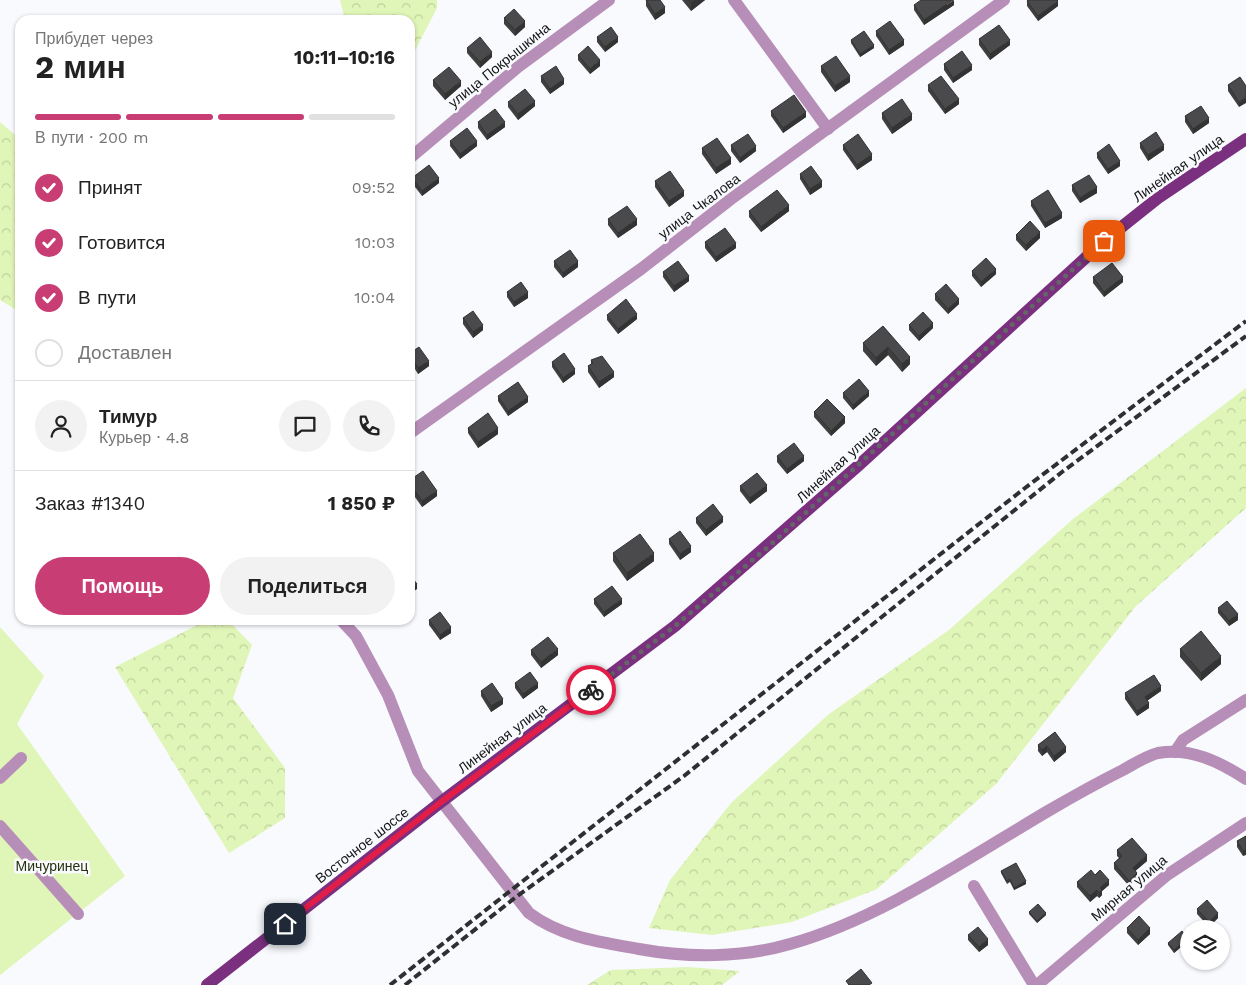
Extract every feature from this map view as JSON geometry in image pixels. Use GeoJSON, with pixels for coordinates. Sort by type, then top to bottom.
{"type":"FeatureCollection","features":[{"type":"Feature","properties":{"kind":"main road","name":"Линейная улица"},"geometry":{"type":"LineString","coordinates":[[441,802],[675,626],[860,466],[1104,241],[1158,198],[1246,139]]}},
{"type":"Feature","properties":{"kind":"main road","name":"Восточное шоссе"},"geometry":{"type":"LineString","coordinates":[[207,985],[441,802]]}},
{"type":"Feature","properties":{"kind":"street","name":"улица Покрышкина"},"geometry":{"type":"LineString","coordinates":[[415,154],[518,67],[609,0]]}},
{"type":"Feature","properties":{"kind":"street"},"geometry":{"type":"LineString","coordinates":[[734,0],[828,130]]}},
{"type":"Feature","properties":{"kind":"street","name":"улица Чкалова"},"geometry":{"type":"LineString","coordinates":[[415,427],[641,269],[731,199],[1004,0]]}},
{"type":"Feature","properties":{"kind":"street"},"geometry":{"type":"LineString","coordinates":[[346,625],[356,636],[388,695],[418,771],[529,913],[542,922],[576,936],[664,954],[721,955],[790,944],[848,922],[914,890],[1088,788],[1157,753],[1190,752],[1204,756],[1246,779]]}},
{"type":"Feature","properties":{"kind":"street"},"geometry":{"type":"LineString","coordinates":[[1175,752],[1183,740],[1246,700]]}},
{"type":"Feature","properties":{"kind":"street"},"geometry":{"type":"LineString","coordinates":[[0,778],[21,758]]}},
{"type":"Feature","properties":{"kind":"street","name":"Мирная улица"},"geometry":{"type":"LineString","coordinates":[[1036,985],[1167,875],[1199,852],[1246,823]]}},
{"type":"Feature","properties":{"kind":"street"},"geometry":{"type":"LineString","coordinates":[[0,826],[78,914]]}},
{"type":"Feature","properties":{"kind":"street"},"geometry":{"type":"LineString","coordinates":[[974,886],[1036,985]]}},
{"type":"Feature","properties":{"kind":"green space"},"geometry":{"type":"Polygon","coordinates":[[[340,0],[437,0],[437,8],[415,50],[415,15],[344,15],[340,0]]]}},
{"type":"Feature","properties":{"kind":"green space"},"geometry":{"type":"Polygon","coordinates":[[[0,122],[15,135],[15,309],[0,300],[0,122]]]}},
{"type":"Feature","properties":{"kind":"green space"},"geometry":{"type":"Polygon","coordinates":[[[1246,388],[1246,508],[1136,606],[996,784],[877,889],[792,922],[712,935],[649,928],[670,880],[731,803],[829,714],[949,630],[1073,519],[1246,388]]]}},
{"type":"Feature","properties":{"kind":"green space"},"geometry":{"type":"Polygon","coordinates":[[[197,625],[233,625],[252,645],[233,698],[285,768],[285,818],[229,853],[115,667],[197,625]]]}},
{"type":"Feature","properties":{"kind":"green space","name":"Мичуринец"},"geometry":{"type":"Polygon","coordinates":[[[0,627],[44,676],[17,724],[125,876],[0,975],[0,627]]]}},
{"type":"Feature","properties":{"kind":"green space"},"geometry":{"type":"Polygon","coordinates":[[[687,967],[740,971],[722,985],[587,985],[611,970],[687,967]]]}},
{"type":"Feature","properties":{"kind":"building"},"geometry":{"type":"Polygon","coordinates":[[[646,0],[660,0],[665,7],[655,14],[646,0]]]}},
{"type":"Feature","properties":{"kind":"building"},"geometry":{"type":"Polygon","coordinates":[[[921,0],[953,0],[924,20],[914,5],[921,0]]]}},
{"type":"Feature","properties":{"kind":"building"},"geometry":{"type":"Polygon","coordinates":[[[1028,0],[1057,0],[1058,1],[1038,16],[1028,0]]]}},
{"type":"Feature","properties":{"kind":"building"},"geometry":{"type":"Polygon","coordinates":[[[514,9],[525,21],[515,30],[504,18],[514,9]]]}},
{"type":"Feature","properties":{"kind":"building"},"geometry":{"type":"Polygon","coordinates":[[[890,21],[904,40],[889,50],[876,31],[890,21]]]}},
{"type":"Feature","properties":{"kind":"building"},"geometry":{"type":"Polygon","coordinates":[[[999,25],[1010,40],[990,54],[979,39],[999,25]]]}},
{"type":"Feature","properties":{"kind":"building"},"geometry":{"type":"Polygon","coordinates":[[[611,27],[618,37],[605,47],[597,37],[611,27]]]}},
{"type":"Feature","properties":{"kind":"building"},"geometry":{"type":"Polygon","coordinates":[[[864,31],[874,45],[860,54],[851,40],[864,31]]]}},
{"type":"Feature","properties":{"kind":"building"},"geometry":{"type":"Polygon","coordinates":[[[480,37],[492,52],[480,62],[467,48],[480,37]]]}},
{"type":"Feature","properties":{"kind":"building"},"geometry":{"type":"Polygon","coordinates":[[[588,46],[600,60],[590,69],[578,55],[588,46]]]}},
{"type":"Feature","properties":{"kind":"building"},"geometry":{"type":"Polygon","coordinates":[[[962,51],[972,65],[953,78],[944,64],[962,51]]]}},
{"type":"Feature","properties":{"kind":"building"},"geometry":{"type":"Polygon","coordinates":[[[836,56],[850,76],[835,86],[821,66],[836,56]]]}},
{"type":"Feature","properties":{"kind":"building"},"geometry":{"type":"Polygon","coordinates":[[[556,66],[564,79],[550,89],[541,76],[556,66]]]}},
{"type":"Feature","properties":{"kind":"building"},"geometry":{"type":"Polygon","coordinates":[[[449,67],[461,81],[445,94],[433,80],[449,67]]]}},
{"type":"Feature","properties":{"kind":"building"},"geometry":{"type":"Polygon","coordinates":[[[941,76],[959,99],[945,109],[928,85],[941,76]]]}},
{"type":"Feature","properties":{"kind":"building"},"geometry":{"type":"Polygon","coordinates":[[[1240,77],[1246,86],[1246,97],[1239,102],[1228,85],[1240,77]]]}},
{"type":"Feature","properties":{"kind":"building"},"geometry":{"type":"Polygon","coordinates":[[[525,89],[535,101],[518,114],[508,102],[525,89]]]}},
{"type":"Feature","properties":{"kind":"building"},"geometry":{"type":"Polygon","coordinates":[[[794,95],[806,112],[783,128],[771,111],[794,95]]]}},
{"type":"Feature","properties":{"kind":"building"},"geometry":{"type":"Polygon","coordinates":[[[902,99],[912,114],[892,128],[882,113],[902,99]]]}},
{"type":"Feature","properties":{"kind":"building"},"geometry":{"type":"Polygon","coordinates":[[[1201,106],[1209,118],[1193,129],[1185,116],[1201,106]]]}},
{"type":"Feature","properties":{"kind":"building"},"geometry":{"type":"Polygon","coordinates":[[[495,109],[505,122],[487,135],[478,122],[495,109]]]}},
{"type":"Feature","properties":{"kind":"building"},"geometry":{"type":"Polygon","coordinates":[[[467,128],[477,141],[460,154],[450,141],[467,128]]]}},
{"type":"Feature","properties":{"kind":"building"},"geometry":{"type":"Polygon","coordinates":[[[1156,132],[1164,145],[1148,155],[1140,143],[1156,132]]]}},
{"type":"Feature","properties":{"kind":"building"},"geometry":{"type":"Polygon","coordinates":[[[748,134],[756,146],[740,158],[731,145],[748,134]]]}},
{"type":"Feature","properties":{"kind":"building"},"geometry":{"type":"Polygon","coordinates":[[[858,134],[872,154],[857,165],[843,145],[858,134]]]}},
{"type":"Feature","properties":{"kind":"building"},"geometry":{"type":"Polygon","coordinates":[[[717,138],[731,158],[716,168],[702,148],[717,138]]]}},
{"type":"Feature","properties":{"kind":"building"},"geometry":{"type":"Polygon","coordinates":[[[1109,144],[1120,161],[1108,169],[1097,153],[1109,144]]]}},
{"type":"Feature","properties":{"kind":"building"},"geometry":{"type":"Polygon","coordinates":[[[429,165],[439,178],[422,191],[415,182],[415,176],[429,165]]]}},
{"type":"Feature","properties":{"kind":"building"},"geometry":{"type":"Polygon","coordinates":[[[811,166],[822,181],[810,189],[800,174],[811,166]]]}},
{"type":"Feature","properties":{"kind":"building"},"geometry":{"type":"Polygon","coordinates":[[[670,171],[684,191],[669,201],[655,181],[670,171]]]}},
{"type":"Feature","properties":{"kind":"building"},"geometry":{"type":"Polygon","coordinates":[[[1089,175],[1097,187],[1080,198],[1072,185],[1089,175]]]}},
{"type":"Feature","properties":{"kind":"building"},"geometry":{"type":"Polygon","coordinates":[[[777,190],[789,205],[761,227],[749,211],[777,190]]]}},
{"type":"Feature","properties":{"kind":"building"},"geometry":{"type":"Polygon","coordinates":[[[1048,190],[1062,213],[1045,223],[1031,201],[1048,190]]]}},
{"type":"Feature","properties":{"kind":"building"},"geometry":{"type":"Polygon","coordinates":[[[627,206],[637,219],[618,233],[608,219],[627,206]]]}},
{"type":"Feature","properties":{"kind":"building"},"geometry":{"type":"Polygon","coordinates":[[[1030,221],[1040,232],[1026,245],[1016,235],[1030,221]]]}},
{"type":"Feature","properties":{"kind":"building"},"geometry":{"type":"Polygon","coordinates":[[[725,228],[736,243],[716,257],[705,242],[725,228]]]}},
{"type":"Feature","properties":{"kind":"building"},"geometry":{"type":"Polygon","coordinates":[[[570,250],[578,261],[563,273],[554,261],[570,250]]]}},
{"type":"Feature","properties":{"kind":"building"},"geometry":{"type":"Polygon","coordinates":[[[986,258],[996,269],[981,282],[972,271],[986,258]]]}},
{"type":"Feature","properties":{"kind":"building"},"geometry":{"type":"Polygon","coordinates":[[[678,261],[689,276],[674,286],[663,272],[678,261]]]}},
{"type":"Feature","properties":{"kind":"building"},"geometry":{"type":"Polygon","coordinates":[[[1112,263],[1123,277],[1104,292],[1093,277],[1112,263]]]}},
{"type":"Feature","properties":{"kind":"building"},"geometry":{"type":"Polygon","coordinates":[[[521,282],[528,292],[514,302],[507,292],[521,282]]]}},
{"type":"Feature","properties":{"kind":"building"},"geometry":{"type":"Polygon","coordinates":[[[946,284],[959,299],[948,309],[935,294],[946,284]]]}},
{"type":"Feature","properties":{"kind":"building"},"geometry":{"type":"Polygon","coordinates":[[[626,299],[637,314],[618,329],[607,315],[626,299]]]}},
{"type":"Feature","properties":{"kind":"building"},"geometry":{"type":"Polygon","coordinates":[[[473,311],[483,325],[473,332],[463,318],[473,311]]]}},
{"type":"Feature","properties":{"kind":"building"},"geometry":{"type":"Polygon","coordinates":[[[923,312],[933,323],[919,336],[909,325],[923,312]]]}},
{"type":"Feature","properties":{"kind":"building"},"geometry":{"type":"Polygon","coordinates":[[[883,326],[910,357],[902,364],[888,347],[876,358],[863,343],[883,326]]]}},
{"type":"Feature","properties":{"kind":"building"},"geometry":{"type":"Polygon","coordinates":[[[419,347],[429,361],[418,368],[415,364],[415,350],[419,347]]]}},
{"type":"Feature","properties":{"kind":"building"},"geometry":{"type":"Polygon","coordinates":[[[564,353],[575,369],[563,378],[552,362],[564,353]]]}},
{"type":"Feature","properties":{"kind":"building"},"geometry":{"type":"Polygon","coordinates":[[[602,356],[614,372],[599,382],[588,366],[593,363],[591,360],[602,356]]]}},
{"type":"Feature","properties":{"kind":"building"},"geometry":{"type":"Polygon","coordinates":[[[859,379],[869,391],[853,405],[843,393],[859,379]]]}},
{"type":"Feature","properties":{"kind":"building"},"geometry":{"type":"Polygon","coordinates":[[[518,382],[528,397],[508,411],[498,396],[518,382]]]}},
{"type":"Feature","properties":{"kind":"building"},"geometry":{"type":"Polygon","coordinates":[[[827,399],[845,417],[831,431],[814,412],[827,399]]]}},
{"type":"Feature","properties":{"kind":"building"},"geometry":{"type":"Polygon","coordinates":[[[488,413],[498,428],[478,442],[468,428],[488,413]]]}},
{"type":"Feature","properties":{"kind":"building"},"geometry":{"type":"Polygon","coordinates":[[[794,443],[804,456],[787,469],[777,456],[794,443]]]}},
{"type":"Feature","properties":{"kind":"building"},"geometry":{"type":"Polygon","coordinates":[[[423,471],[437,491],[422,501],[415,491],[415,477],[423,471]]]}},
{"type":"Feature","properties":{"kind":"building"},"geometry":{"type":"Polygon","coordinates":[[[757,473],[767,485],[750,498],[740,486],[757,473]]]}},
{"type":"Feature","properties":{"kind":"building"},"geometry":{"type":"Polygon","coordinates":[[[713,504],[723,517],[706,530],[696,518],[713,504]]]}},
{"type":"Feature","properties":{"kind":"building"},"geometry":{"type":"Polygon","coordinates":[[[680,531],[691,546],[680,554],[669,539],[680,531]]]}},
{"type":"Feature","properties":{"kind":"building"},"geometry":{"type":"Polygon","coordinates":[[[640,534],[654,553],[627,573],[613,553],[640,534]]]}},
{"type":"Feature","properties":{"kind":"building"},"geometry":{"type":"Polygon","coordinates":[[[612,586],[622,599],[604,612],[594,599],[612,586]]]}},
{"type":"Feature","properties":{"kind":"building"},"geometry":{"type":"Polygon","coordinates":[[[1227,601],[1238,614],[1229,621],[1218,608],[1227,601]]]}},
{"type":"Feature","properties":{"kind":"building"},"geometry":{"type":"Polygon","coordinates":[[[440,612],[451,627],[440,635],[429,620],[440,612]]]}},
{"type":"Feature","properties":{"kind":"building"},"geometry":{"type":"Polygon","coordinates":[[[1201,631],[1221,656],[1201,673],[1180,649],[1201,631]]]}},
{"type":"Feature","properties":{"kind":"building"},"geometry":{"type":"Polygon","coordinates":[[[548,637],[558,649],[541,662],[531,650],[548,637]]]}},
{"type":"Feature","properties":{"kind":"building"},"geometry":{"type":"Polygon","coordinates":[[[530,672],[538,683],[523,694],[515,683],[530,672]]]}},
{"type":"Feature","properties":{"kind":"building"},"geometry":{"type":"Polygon","coordinates":[[[1154,675],[1161,686],[1145,697],[1149,703],[1137,711],[1125,693],[1154,675]]]}},
{"type":"Feature","properties":{"kind":"building"},"geometry":{"type":"Polygon","coordinates":[[[492,683],[503,699],[491,706],[481,691],[492,683]]]}},
{"type":"Feature","properties":{"kind":"building"},"geometry":{"type":"Polygon","coordinates":[[[1055,732],[1066,747],[1054,756],[1047,746],[1042,750],[1038,745],[1055,732]]]}},
{"type":"Feature","properties":{"kind":"building"},"geometry":{"type":"Polygon","coordinates":[[[1246,836],[1246,849],[1243,851],[1237,841],[1246,836]]]}},
{"type":"Feature","properties":{"kind":"building"},"geometry":{"type":"Polygon","coordinates":[[[1132,838],[1147,855],[1133,868],[1137,873],[1129,881],[1114,863],[1122,856],[1117,850],[1132,838]]]}},
{"type":"Feature","properties":{"kind":"building"},"geometry":{"type":"Polygon","coordinates":[[[1016,863],[1026,881],[1014,888],[1010,879],[1007,881],[1001,871],[1016,863]]]}},
{"type":"Feature","properties":{"kind":"building"},"geometry":{"type":"Polygon","coordinates":[[[1091,870],[1095,875],[1100,870],[1109,880],[1100,888],[1102,890],[1099,893],[1097,890],[1090,896],[1077,882],[1091,870]]]}},
{"type":"Feature","properties":{"kind":"building"},"geometry":{"type":"Polygon","coordinates":[[[1207,900],[1218,913],[1211,920],[1207,920],[1197,909],[1207,900]]]}},
{"type":"Feature","properties":{"kind":"building"},"geometry":{"type":"Polygon","coordinates":[[[1038,904],[1046,913],[1037,921],[1029,912],[1038,904]]]}},
{"type":"Feature","properties":{"kind":"building"},"geometry":{"type":"Polygon","coordinates":[[[1139,916],[1150,928],[1138,940],[1127,928],[1139,916]]]}},
{"type":"Feature","properties":{"kind":"building"},"geometry":{"type":"Polygon","coordinates":[[[978,927],[988,939],[979,947],[968,935],[978,927]]]}},
{"type":"Feature","properties":{"kind":"building"},"geometry":{"type":"Polygon","coordinates":[[[1180,933],[1180,945],[1174,950],[1168,943],[1180,933]]]}},
{"type":"Feature","properties":{"kind":"building"},"geometry":{"type":"Polygon","coordinates":[[[861,969],[872,983],[869,985],[849,985],[846,981],[861,969]]]}},
{"type":"Feature","properties":{"kind":"railway"},"geometry":{"type":"LineString","coordinates":[[390,985],[1025,488],[1246,321]]}},
{"type":"Feature","properties":{"kind":"railway"},"geometry":{"type":"LineString","coordinates":[[405,985],[516,897],[684,776],[1062,472],[1246,336]]}},
{"type":"Feature","properties":{"kind":"way so far"},"geometry":{"type":"LineString","coordinates":[[591,690],[675,626],[768,547],[860,466],[1104,241]]}},
{"type":"Feature","properties":{"kind":"route"},"geometry":{"type":"LineString","coordinates":[[285,924],[441,802],[591,690]]}}]}
